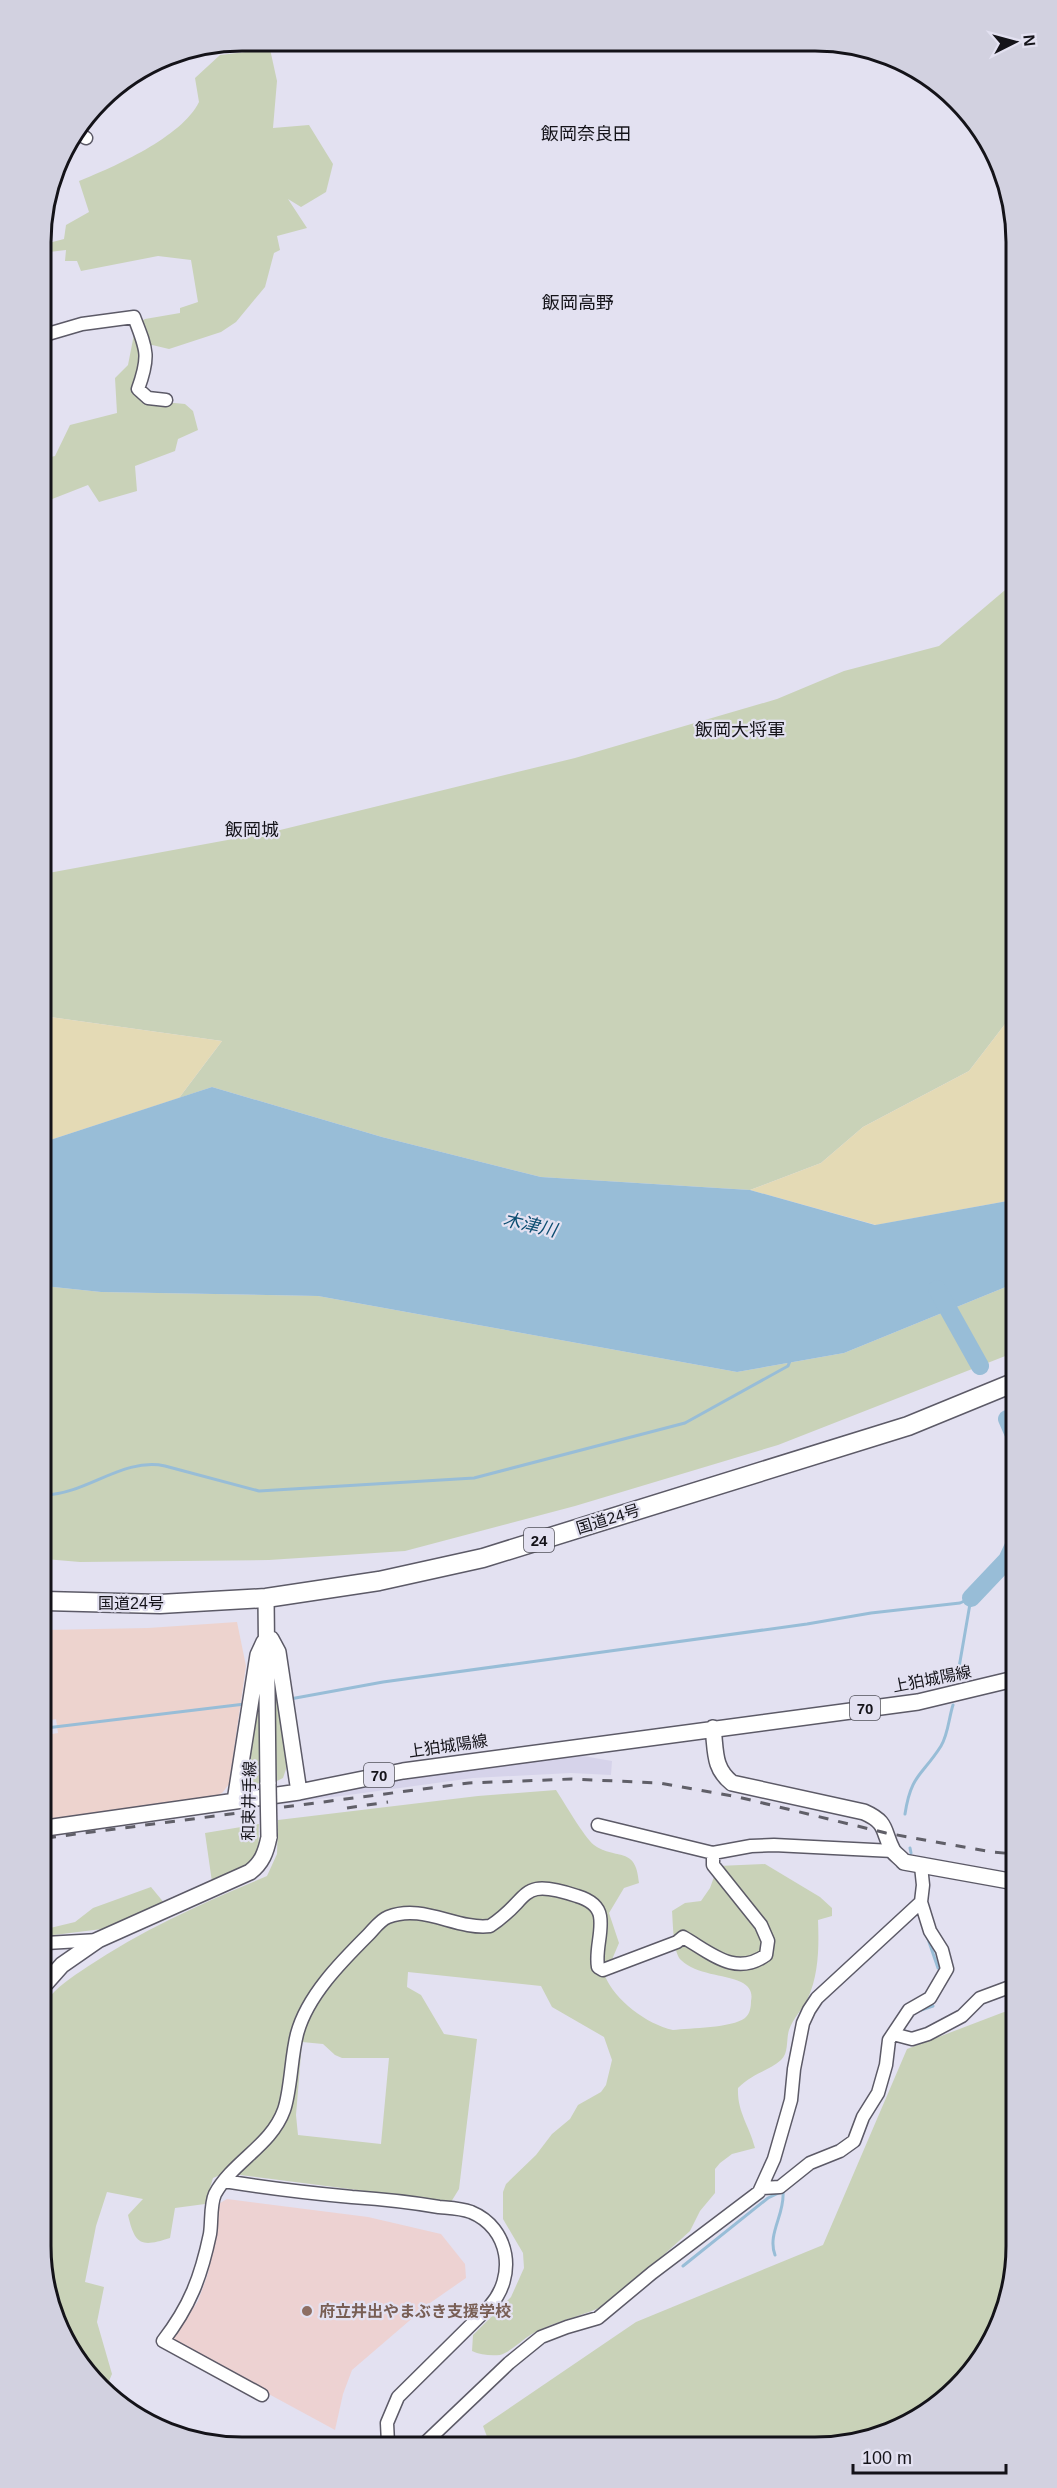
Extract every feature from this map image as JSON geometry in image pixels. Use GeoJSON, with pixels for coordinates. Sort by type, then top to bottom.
{"type":"FeatureCollection","features":[{"type":"Feature","properties":{"kind":"highway","name":"国道24号"},"geometry":{"type":"LineString","coordinates":[[51,1602],[160,1604],[266,1598],[379,1581],[483,1558],[908,1426],[1006,1386]]}},
{"type":"Feature","properties":{"kind":"main road","name":"和束井手線"},"geometry":{"type":"LineString","coordinates":[[51,1977],[62,1965],[98,1940],[250,1872],[258,1866],[265,1854],[268,1838],[266,1598]]}},
{"type":"Feature","properties":{"kind":"main road"},"geometry":{"type":"LineString","coordinates":[[268,1634],[278,1652],[299,1792]]}},
{"type":"Feature","properties":{"kind":"main road"},"geometry":{"type":"LineString","coordinates":[[235,1801],[258,1655],[268,1634]]}},
{"type":"Feature","properties":{"kind":"main road","name":"上狛城陽線"},"geometry":{"type":"LineString","coordinates":[[51,1827],[299,1792],[403,1771],[918,1702],[1006,1681]]}},
{"type":"Feature","properties":{"kind":"main road"},"geometry":{"type":"LineString","coordinates":[[713,1728],[717,1762],[722,1774],[732,1783],[864,1812],[881,1822],[893,1851],[904,1862],[1006,1880]]}},
{"type":"Feature","properties":{"kind":"street"},"geometry":{"type":"LineString","coordinates":[[51,333],[82,324],[134,317],[147,357],[145,372],[138,389],[148,398],[166,400]]}},
{"type":"Feature","properties":{"kind":"street"},"geometry":{"type":"LineString","coordinates":[[51,1608],[68,1603]]}},
{"type":"Feature","properties":{"kind":"street"},"geometry":{"type":"LineString","coordinates":[[598,1825],[713,1852],[774,1845],[893,1851]]}},
{"type":"Feature","properties":{"kind":"street"},"geometry":{"type":"LineString","coordinates":[[262,2395],[163,2341],[181,2317],[202,2272],[214,2196],[224,2181],[264,2143],[284,2110],[298,2032],[306,2011],[352,1952],[384,1918],[399,1913],[418,1913],[469,1925],[490,1926],[525,1893],[546,1887],[585,1898],[597,1908],[600,1923],[597,1959],[598,1967],[603,1970],[677,1942],[683,1937],[730,1964],[743,1965],[755,1962],[766,1955],[768,1941],[761,1925],[713,1865],[713,1852]]}},
{"type":"Feature","properties":{"kind":"street"},"geometry":{"type":"LineString","coordinates":[[762,2188],[780,2187],[810,2163],[840,2151],[854,2141],[863,2117],[878,2093],[886,2065],[889,2040],[909,2010],[930,1998],[947,1969],[942,1950],[930,1931],[921,1902],[921,1866]]}},
{"type":"Feature","properties":{"kind":"street"},"geometry":{"type":"LineString","coordinates":[[431,2437],[509,2363],[541,2337],[598,2318],[762,2188],[774,2159],[791,2100],[802,2023],[809,2010],[817,1998],[921,1902]]}},
{"type":"Feature","properties":{"kind":"street"},"geometry":{"type":"LineString","coordinates":[[51,1943],[98,1940]]}},
{"type":"Feature","properties":{"kind":"street"},"geometry":{"type":"LineString","coordinates":[[893,2034],[912,2039],[928,2034],[962,2016],[980,1998],[1006,1988]]}},
{"type":"Feature","properties":{"kind":"street"},"geometry":{"type":"LineString","coordinates":[[224,2181],[305,2193],[393,2200],[464,2210],[488,2222],[499,2237],[507,2262],[506,2278],[500,2294],[398,2397],[387,2423],[388,2437]]}},
{"type":"Feature","properties":{"kind":"shaded area"},"geometry":{"type":"Polygon","coordinates":[[[237,1622],[246,1666],[229,1784],[218,1796],[51,1819],[51,1734],[58,1733],[56,1719],[51,1720],[51,1630],[148,1628],[237,1622]]]}},
{"type":"Feature","properties":{"kind":"shaded area"},"geometry":{"type":"Polygon","coordinates":[[[583,1756],[612,1761],[611,1775],[571,1773],[473,1778],[275,1805],[274,1801],[391,1780],[491,1768],[491,1765],[583,1756]]]}},
{"type":"Feature","properties":{"kind":"shaded area","name":"府立井出やまぶき支援学校"},"geometry":{"type":"Polygon","coordinates":[[[227,2199],[368,2217],[441,2234],[465,2264],[466,2278],[430,2303],[352,2370],[343,2394],[335,2430],[171,2341],[198,2301],[208,2273],[220,2203],[227,2199]]]}},
{"type":"Feature","properties":{"kind":"green space"},"geometry":{"type":"Polygon","coordinates":[[[270,51],[277,81],[273,128],[309,125],[333,164],[326,192],[301,207],[288,199],[307,228],[277,236],[280,250],[274,253],[265,287],[236,322],[221,332],[169,349],[148,344],[140,322],[145,319],[180,313],[180,308],[198,302],[191,260],[158,256],[81,271],[77,261],[65,261],[66,250],[51,252],[51,242],[64,239],[66,225],[89,212],[79,181],[128,159],[163,139],[178,127],[199,102],[195,78],[220,55],[270,51]]]}},
{"type":"Feature","properties":{"kind":"green space"},"geometry":{"type":"Polygon","coordinates":[[[135,329],[142,346],[144,400],[185,404],[193,411],[198,430],[178,439],[175,451],[135,466],[137,491],[99,502],[88,485],[51,499],[51,457],[55,456],[70,425],[117,413],[115,378],[128,365],[135,329]]]}},
{"type":"Feature","properties":{"kind":"green space"},"geometry":{"type":"Polygon","coordinates":[[[1006,589],[1006,1023],[969,1071],[863,1127],[821,1163],[750,1190],[541,1177],[382,1137],[212,1087],[179,1098],[222,1041],[51,1017],[51,873],[276,831],[575,758],[777,699],[844,671],[939,646],[1006,589]]]}},
{"type":"Feature","properties":{"kind":"green space"},"geometry":{"type":"Polygon","coordinates":[[[51,1287],[101,1292],[318,1296],[737,1372],[844,1353],[1006,1287],[1006,1356],[778,1445],[575,1506],[405,1551],[269,1560],[80,1562],[51,1560],[51,1287]]]}},
{"type":"Feature","properties":{"kind":"green space"},"geometry":{"type":"Polygon","coordinates":[[[273,1661],[288,1763],[283,1778],[273,1783],[273,1661]]]}},
{"type":"Feature","properties":{"kind":"green space"},"geometry":{"type":"Polygon","coordinates":[[[260,1695],[260,1783],[254,1785],[244,1776],[255,1696],[260,1695]]]}},
{"type":"Feature","properties":{"kind":"green space"},"geometry":{"type":"Polygon","coordinates":[[[556,1790],[594,1845],[602,1850],[630,1858],[634,1863],[639,1883],[624,1888],[609,1913],[619,1943],[605,1976],[616,1994],[633,2010],[652,2022],[673,2030],[731,2024],[745,2018],[750,2010],[751,1995],[746,1985],[734,1979],[695,1969],[681,1960],[676,1951],[672,1911],[685,1903],[701,1901],[710,1888],[718,1866],[765,1864],[820,1897],[832,1908],[832,1916],[818,1920],[818,1950],[812,1989],[789,2030],[784,2057],[738,2088],[741,2111],[755,2148],[732,2154],[720,2163],[715,2169],[715,2193],[700,2211],[690,2231],[614,2300],[594,2310],[542,2329],[500,2355],[486,2355],[472,2351],[473,2335],[511,2297],[524,2268],[523,2253],[503,2219],[503,2192],[506,2184],[536,2155],[552,2134],[570,2119],[578,2105],[601,2092],[606,2085],[612,2060],[604,2037],[552,2007],[541,1986],[408,1972],[407,1987],[421,1995],[444,2034],[477,2039],[459,2189],[451,2202],[225,2173],[213,2178],[205,2204],[175,2208],[170,2238],[146,2243],[137,2238],[128,2215],[143,2199],[107,2192],[96,2226],[85,2282],[104,2287],[97,2322],[112,2374],[108,2382],[90,2362],[77,2342],[66,2319],[53,2271],[51,2246],[51,1996],[70,1979],[130,1940],[198,1906],[267,1876],[277,1854],[278,1820],[478,1796],[556,1790]],[[302,2042],[296,2115],[298,2135],[381,2144],[389,2058],[342,2058],[323,2044],[302,2042]]]}},
{"type":"Feature","properties":{"kind":"green space"},"geometry":{"type":"Polygon","coordinates":[[[259,1824],[258,1847],[254,1860],[244,1869],[212,1882],[205,1833],[259,1824]]]}},
{"type":"Feature","properties":{"kind":"green space"},"geometry":{"type":"Polygon","coordinates":[[[151,1887],[165,1904],[102,1929],[51,1935],[51,1928],[75,1922],[93,1908],[151,1887]]]}},
{"type":"Feature","properties":{"kind":"green space"},"geometry":{"type":"Polygon","coordinates":[[[1006,2012],[1006,2258],[1002,2283],[991,2319],[967,2362],[950,2381],[921,2405],[888,2422],[840,2435],[815,2437],[487,2437],[483,2426],[636,2322],[823,2245],[907,2049],[1006,2012]]]}},
{"type":"Feature","properties":{"kind":"sand"},"geometry":{"type":"Polygon","coordinates":[[[51,1017],[222,1041],[179,1098],[51,1140],[51,1017]]]}},
{"type":"Feature","properties":{"kind":"sand"},"geometry":{"type":"Polygon","coordinates":[[[1006,1023],[1006,1201],[876,1225],[750,1190],[821,1163],[863,1127],[969,1071],[1006,1023]]]}},
{"type":"Feature","properties":{"kind":"water","name":"木津川"},"geometry":{"type":"Polygon","coordinates":[[[212,1087],[382,1137],[541,1177],[750,1190],[875,1225],[1006,1201],[1006,1287],[844,1353],[737,1372],[318,1296],[101,1292],[51,1287],[51,1140],[212,1087]]]}},
{"type":"Feature","properties":{"kind":"waterway"},"geometry":{"type":"LineString","coordinates":[[937,1289],[980,1366]]}},
{"type":"Feature","properties":{"kind":"waterway"},"geometry":{"type":"LineString","coordinates":[[51,1494],[76,1489],[120,1471],[150,1465],[165,1466],[259,1491],[474,1478],[685,1423],[788,1366],[790,1361]]}},
{"type":"Feature","properties":{"kind":"waterway"},"geometry":{"type":"LineString","coordinates":[[971,1598],[1006,1561]]}},
{"type":"Feature","properties":{"kind":"waterway"},"geometry":{"type":"LineString","coordinates":[[957,1679],[971,1598]]}},
{"type":"Feature","properties":{"kind":"waterway"},"geometry":{"type":"LineString","coordinates":[[290,1699],[383,1682],[807,1624],[871,1613],[960,1603],[971,1598]]}},
{"type":"Feature","properties":{"kind":"waterway"},"geometry":{"type":"LineString","coordinates":[[51,1727],[245,1704]]}},
{"type":"Feature","properties":{"kind":"waterway"},"geometry":{"type":"LineString","coordinates":[[905,1814],[914,1783],[943,1742],[953,1705]]}},
{"type":"Feature","properties":{"kind":"waterway"},"geometry":{"type":"LineString","coordinates":[[910,1848],[911,1853]]}},
{"type":"Feature","properties":{"kind":"waterway"},"geometry":{"type":"LineString","coordinates":[[926,1933],[938,1968]]}},
{"type":"Feature","properties":{"kind":"waterway"},"geometry":{"type":"LineString","coordinates":[[921,2010],[933,2006]]}},
{"type":"Feature","properties":{"kind":"waterway"},"geometry":{"type":"LineString","coordinates":[[683,2266],[768,2198],[785,2190]]}},
{"type":"Feature","properties":{"kind":"waterway"},"geometry":{"type":"LineString","coordinates":[[775,2255],[773,2239],[783,2192]]}},
{"type":"Feature","properties":{"kind":"railway"},"geometry":{"type":"LineString","coordinates":[[51,1837],[469,1783],[572,1779],[660,1783],[738,1797],[886,1833],[1006,1853]]}},
{"type":"Feature","properties":{"kind":"railway"},"geometry":{"type":"LineString","coordinates":[[347,1808],[388,1802]]}},
{"type":"Feature","properties":{"kind":"place","name":"府立井出やまぶき支援学校"},"geometry":{"type":"Point","coordinates":[307,2311]}},
{"type":"Feature","properties":{"kind":"district","name":"飯岡奈良田"},"geometry":{"type":"Point","coordinates":[586,134]}},
{"type":"Feature","properties":{"kind":"district","name":"飯岡高野"},"geometry":{"type":"Point","coordinates":[578,303]}},
{"type":"Feature","properties":{"kind":"district","name":"飯岡大将軍"},"geometry":{"type":"Point","coordinates":[740,730]}},
{"type":"Feature","properties":{"kind":"district","name":"飯岡城"},"geometry":{"type":"Point","coordinates":[252,830]}}]}
